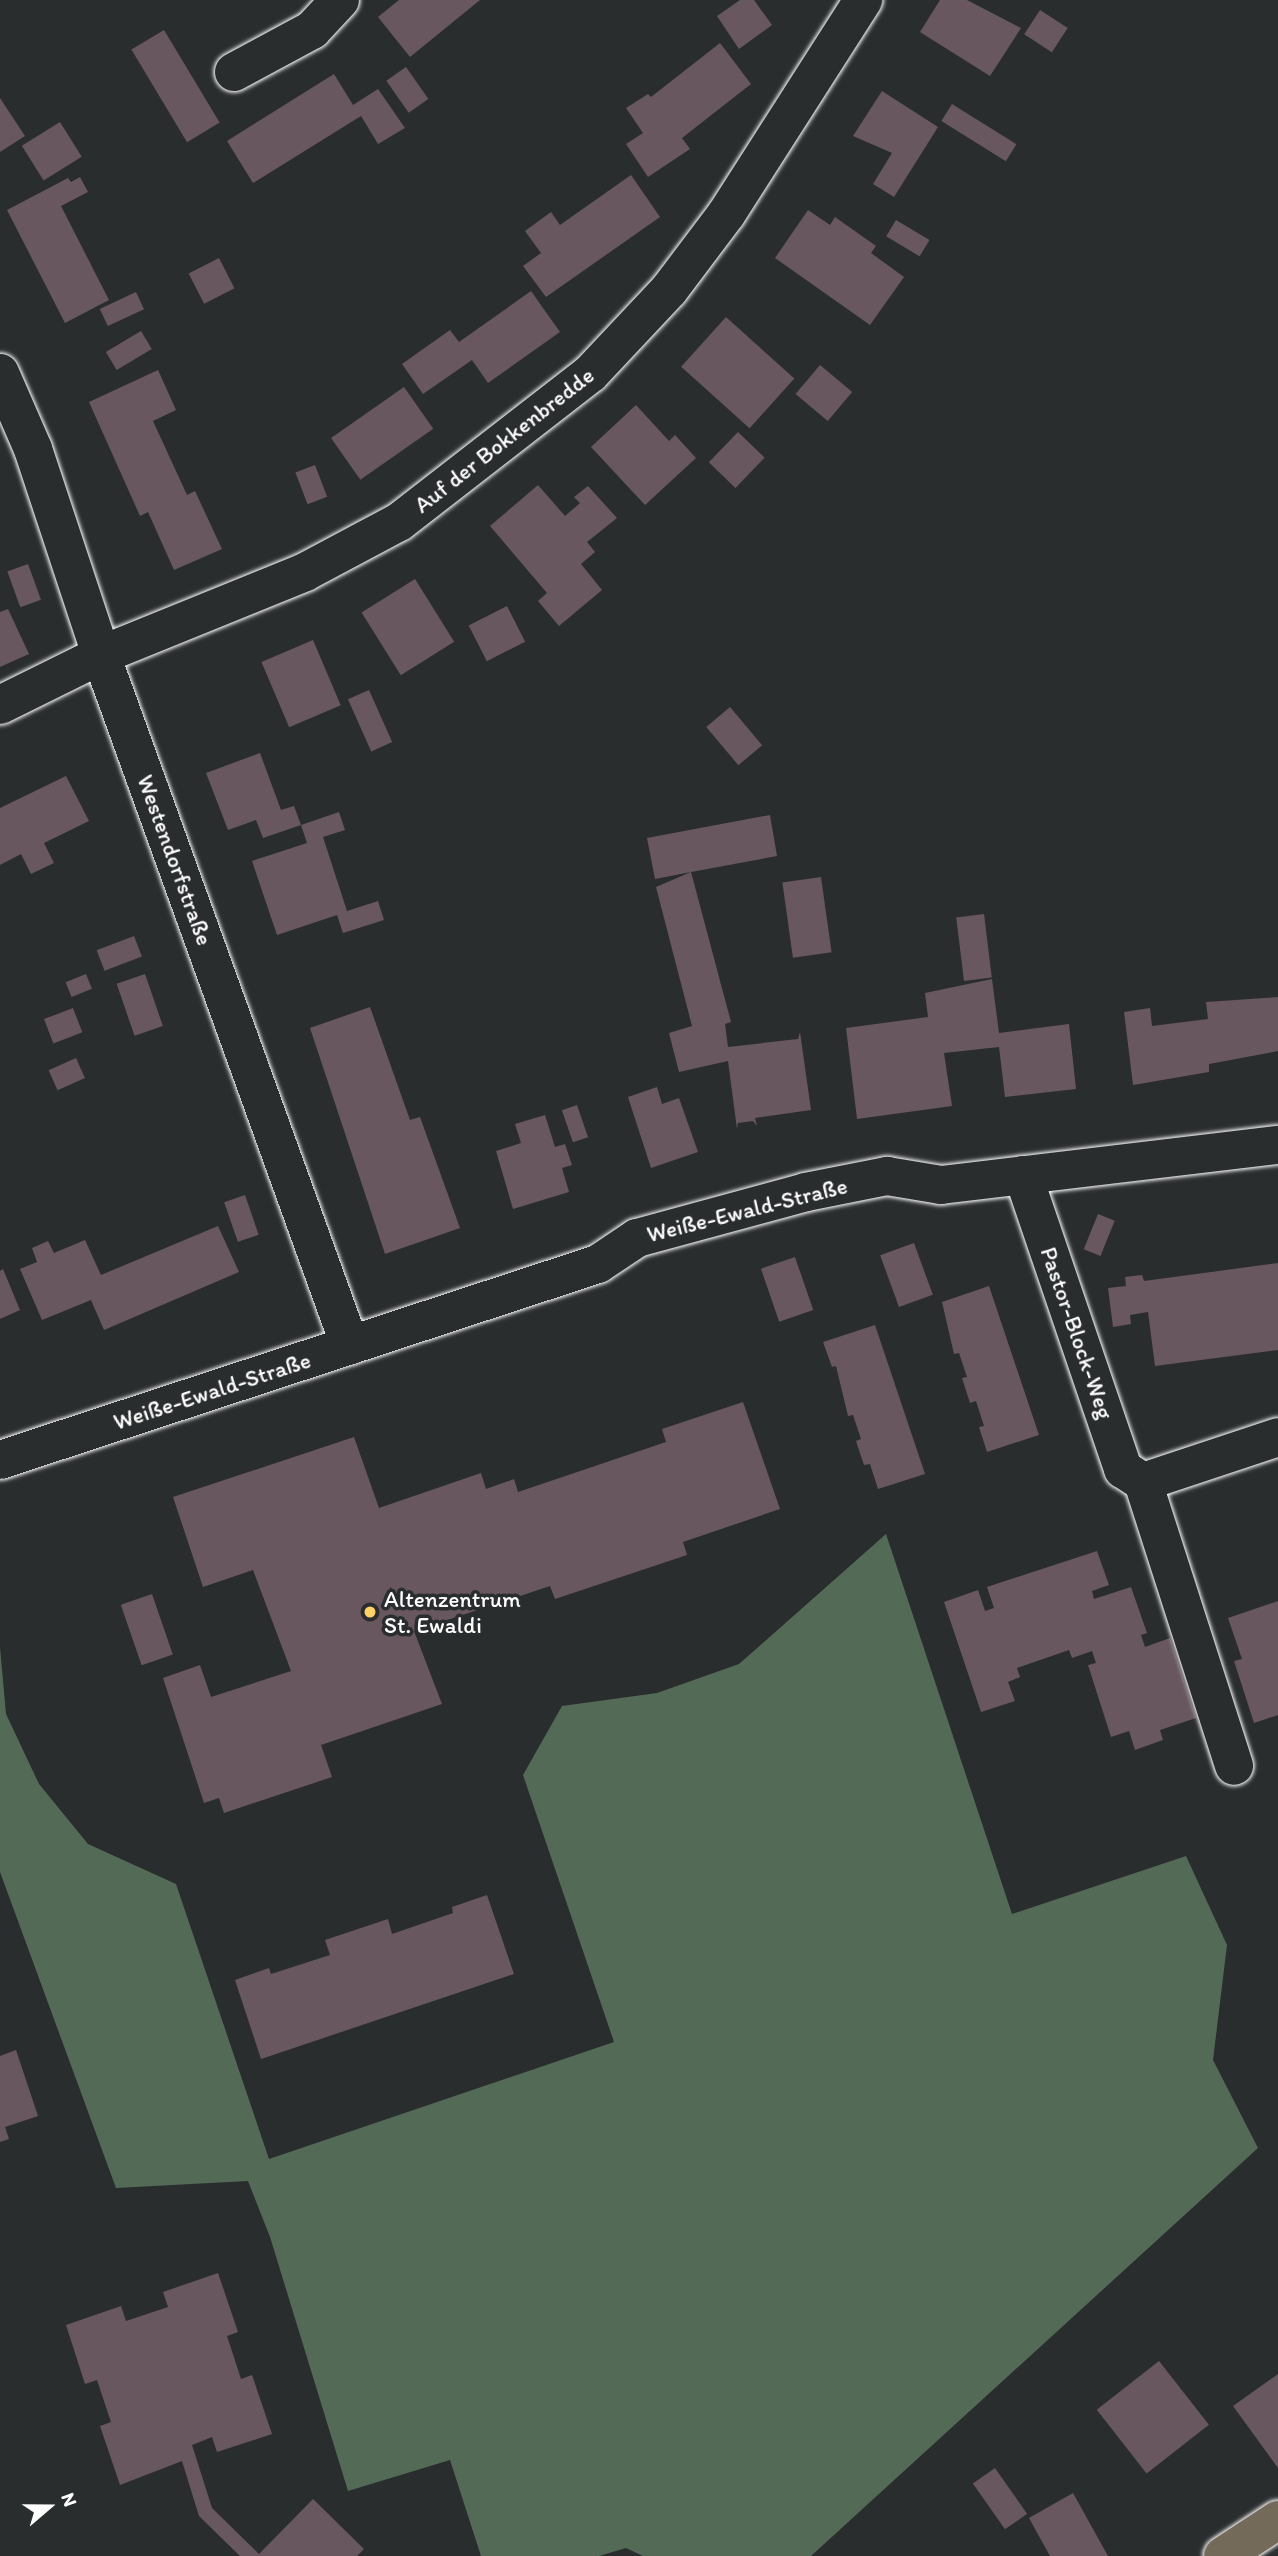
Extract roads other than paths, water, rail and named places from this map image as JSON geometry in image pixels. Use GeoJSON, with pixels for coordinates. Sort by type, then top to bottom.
{"type":"FeatureCollection","features":[{"type":"Feature","properties":{"kind":"main road"},"geometry":{"type":"LineString","coordinates":[[1223,2556],[1278,2520]]}},
{"type":"Feature","properties":{"kind":"street"},"geometry":{"type":"LineString","coordinates":[[234,72],[312,30],[340,0]]}},
{"type":"Feature","properties":{"kind":"street","name":"Auf der Bokkenbredde"},"geometry":{"type":"LineString","coordinates":[[0,705],[101,655],[305,572],[399,522],[590,374],[669,290],[727,213],[863,0]]}},
{"type":"Feature","properties":{"kind":"street","name":"Westendorfstraße"},"geometry":{"type":"LineString","coordinates":[[0,373],[33,449],[101,655],[350,1346]]}},
{"type":"Feature","properties":{"kind":"street","name":"Weiße-Ewald-Straße"},"geometry":{"type":"LineString","coordinates":[[0,1460],[598,1264],[637,1238],[806,1192],[887,1176],[942,1185],[1278,1145]]}},
{"type":"Feature","properties":{"kind":"street","name":"Pastor-Block-Weg"},"geometry":{"type":"LineString","coordinates":[[1023,1175],[1123,1469],[1143,1482],[1234,1766]]}},
{"type":"Feature","properties":{"kind":"street"},"geometry":{"type":"LineString","coordinates":[[1143,1482],[1278,1437]]}},
{"type":"Feature","properties":{"kind":"place","name":"Altenzentrum St. Ewaldi"},"geometry":{"type":"Point","coordinates":[370,1612]}}]}
